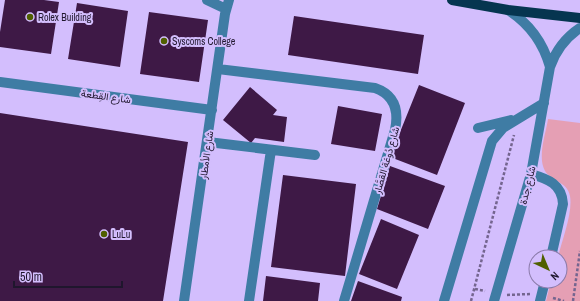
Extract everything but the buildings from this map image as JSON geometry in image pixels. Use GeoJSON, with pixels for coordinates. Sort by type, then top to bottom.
{"type":"FeatureCollection","features":[{"type":"Feature","properties":{"kind":"main road"},"geometry":{"type":"LineString","coordinates":[[452,0],[508,10],[580,18]]}},
{"type":"Feature","properties":{"kind":"street"},"geometry":{"type":"LineString","coordinates":[[207,0],[227,5]]}},
{"type":"Feature","properties":{"kind":"street","name":"شارع الأمطار"},"geometry":{"type":"LineString","coordinates":[[184,301],[227,5]]}},
{"type":"Feature","properties":{"kind":"street"},"geometry":{"type":"LineString","coordinates":[[508,10],[518,16],[535,34],[546,55],[550,67]]}},
{"type":"Feature","properties":{"kind":"street","name":"شارع جدة"},"geometry":{"type":"LineString","coordinates":[[494,301],[531,174],[550,67],[555,54],[563,42],[580,28]]}},
{"type":"Feature","properties":{"kind":"street","name":"شارع دُوغة القصَّار"},"geometry":{"type":"LineString","coordinates":[[218,69],[375,88],[390,97],[396,106],[396,130],[344,301]]}},
{"type":"Feature","properties":{"kind":"street","name":"شارع القِطعة"},"geometry":{"type":"LineString","coordinates":[[0,82],[212,110]]}},
{"type":"Feature","properties":{"kind":"street"},"geometry":{"type":"LineString","coordinates":[[444,301],[492,141],[502,128],[544,103]]}},
{"type":"Feature","properties":{"kind":"street"},"geometry":{"type":"LineString","coordinates":[[478,128],[517,119]]}},
{"type":"Feature","properties":{"kind":"street"},"geometry":{"type":"LineString","coordinates":[[208,142],[315,155]]}},
{"type":"Feature","properties":{"kind":"street"},"geometry":{"type":"LineString","coordinates":[[249,301],[271,150]]}},
{"type":"Feature","properties":{"kind":"street"},"geometry":{"type":"LineString","coordinates":[[531,174],[552,182],[557,186],[563,198],[553,249]]}},
{"type":"Feature","properties":{"kind":"path"},"geometry":{"type":"LineString","coordinates":[[471,301],[514,133]]}},
{"type":"Feature","properties":{"kind":"path"},"geometry":{"type":"LineString","coordinates":[[573,301],[580,251]]}},
{"type":"Feature","properties":{"kind":"path"},"geometry":{"type":"LineString","coordinates":[[475,288],[490,291]]}},
{"type":"Feature","properties":{"kind":"path"},"geometry":{"type":"LineString","coordinates":[[506,295],[541,297],[564,301]]}},
{"type":"Feature","properties":{"kind":"shaded area"},"geometry":{"type":"Polygon","coordinates":[[[548,119],[580,123],[580,301],[546,301],[549,289],[568,289],[568,249],[560,249],[569,218],[571,203],[566,187],[548,175],[545,171],[542,159],[548,119]]]}},
{"type":"Feature","properties":{"kind":"place","name":"Rolex Building"},"geometry":{"type":"Point","coordinates":[30,17]}},
{"type":"Feature","properties":{"kind":"place","name":"Syscoms College"},"geometry":{"type":"Point","coordinates":[164,41]}},
{"type":"Feature","properties":{"kind":"place","name":"LuLu"},"geometry":{"type":"Point","coordinates":[104,234]}}]}
